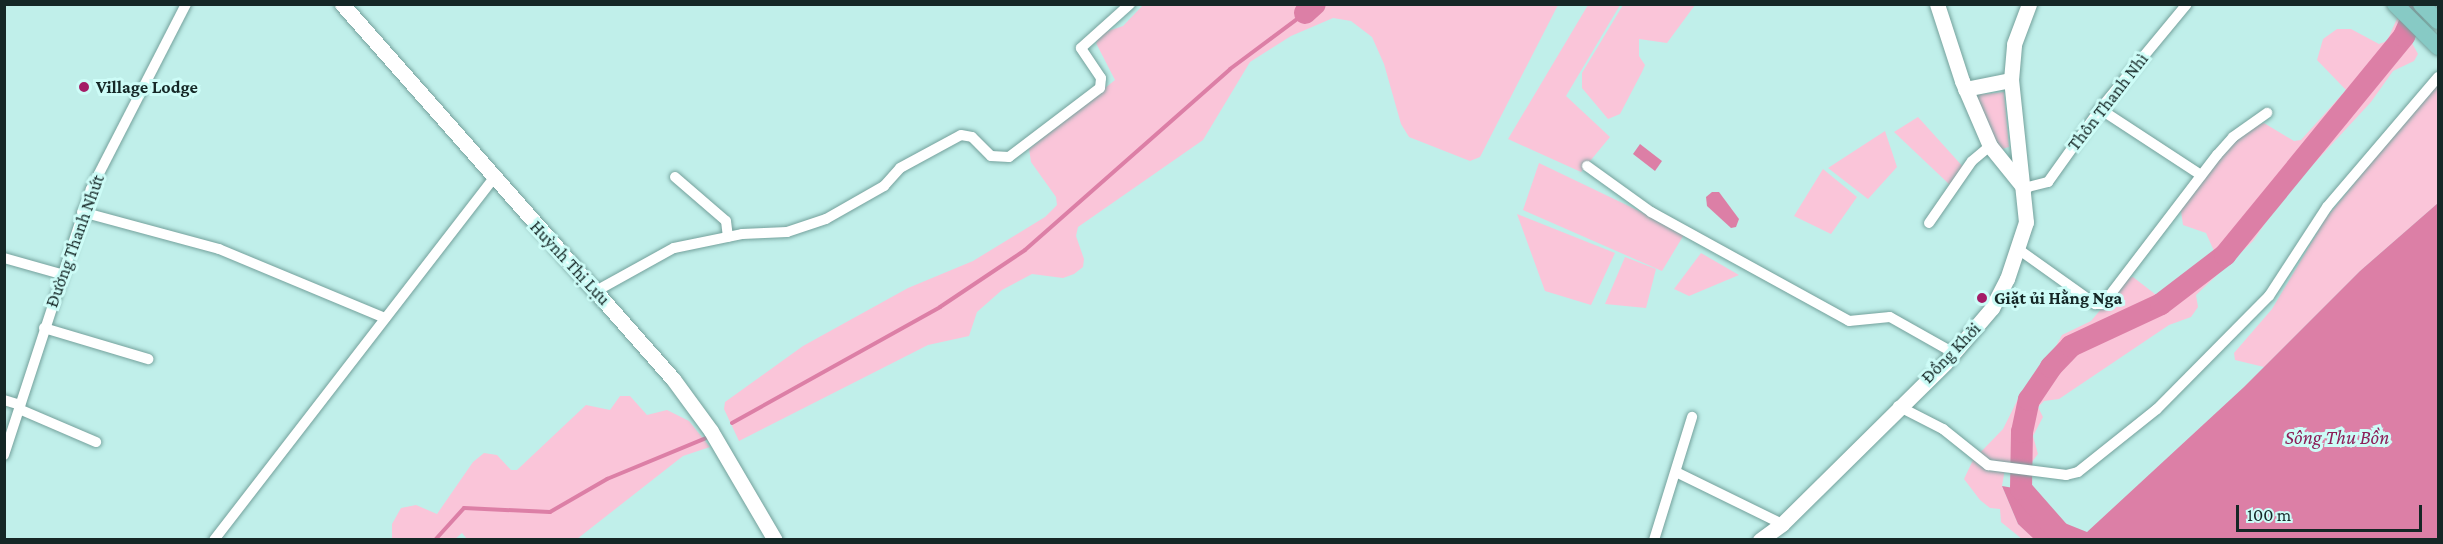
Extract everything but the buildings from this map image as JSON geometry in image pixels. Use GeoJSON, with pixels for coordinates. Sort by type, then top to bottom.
{"type":"FeatureCollection","features":[{"type":"Feature","properties":{"kind":"main road"},"geometry":{"type":"LineString","coordinates":[[2395,4],[2439,47]]}},
{"type":"Feature","properties":{"kind":"main road"},"geometry":{"type":"LineString","coordinates":[[2421,4],[2439,21]]}},
{"type":"Feature","properties":{"kind":"street","name":"Đường Thanh Nhứt"},"geometry":{"type":"LineString","coordinates":[[4,455],[82,212],[186,4]]}},
{"type":"Feature","properties":{"kind":"street","name":"Huỳnh Thị Lựu"},"geometry":{"type":"LineString","coordinates":[[342,4],[493,179],[648,348],[702,417],[774,540]]}},
{"type":"Feature","properties":{"kind":"street"},"geometry":{"type":"LineString","coordinates":[[596,291],[660,253],[728,237],[787,232],[826,219],[884,186],[900,168],[961,135],[972,137],[991,156],[1009,157],[1100,88],[1101,78],[1081,48],[1130,4]]}},
{"type":"Feature","properties":{"kind":"street"},"geometry":{"type":"LineString","coordinates":[[1937,4],[1965,89],[1990,146],[2024,188]]}},
{"type":"Feature","properties":{"kind":"street","name":"Đồng Khởi"},"geometry":{"type":"LineString","coordinates":[[1760,540],[1782,524],[1898,406],[1954,353],[1992,308],[2018,249],[2026,222],[2011,80],[2014,44],[2029,4]]}},
{"type":"Feature","properties":{"kind":"street","name":"Thôn Thanh Nhì"},"geometry":{"type":"LineString","coordinates":[[2024,188],[2048,182],[2100,109],[2187,4]]}},
{"type":"Feature","properties":{"kind":"street"},"geometry":{"type":"LineString","coordinates":[[1898,406],[1943,429],[1989,465],[2072,475],[2084,468],[2157,409],[2269,296],[2327,207],[2439,77]]}},
{"type":"Feature","properties":{"kind":"street"},"geometry":{"type":"LineString","coordinates":[[1965,89],[2011,80]]}},
{"type":"Feature","properties":{"kind":"street"},"geometry":{"type":"LineString","coordinates":[[2100,109],[2201,175]]}},
{"type":"Feature","properties":{"kind":"street"},"geometry":{"type":"LineString","coordinates":[[2018,249],[2096,304],[2103,304],[2201,175],[2233,137],[2267,113]]}},
{"type":"Feature","properties":{"kind":"street"},"geometry":{"type":"LineString","coordinates":[[1929,223],[1972,161],[1990,146]]}},
{"type":"Feature","properties":{"kind":"street"},"geometry":{"type":"LineString","coordinates":[[1587,166],[1651,212],[1849,321],[1890,316],[1954,353]]}},
{"type":"Feature","properties":{"kind":"street"},"geometry":{"type":"LineString","coordinates":[[675,177],[726,221],[728,237]]}},
{"type":"Feature","properties":{"kind":"street"},"geometry":{"type":"LineString","coordinates":[[214,540],[493,179]]}},
{"type":"Feature","properties":{"kind":"street"},"geometry":{"type":"LineString","coordinates":[[82,212],[219,249],[385,318]]}},
{"type":"Feature","properties":{"kind":"street"},"geometry":{"type":"LineString","coordinates":[[4,258],[61,274]]}},
{"type":"Feature","properties":{"kind":"street"},"geometry":{"type":"LineString","coordinates":[[44,328],[148,359]]}},
{"type":"Feature","properties":{"kind":"street"},"geometry":{"type":"LineString","coordinates":[[4,400],[96,442]]}},
{"type":"Feature","properties":{"kind":"street"},"geometry":{"type":"LineString","coordinates":[[1654,540],[1677,473],[1692,417]]}},
{"type":"Feature","properties":{"kind":"street"},"geometry":{"type":"LineString","coordinates":[[1677,473],[1782,524]]}},
{"type":"Feature","properties":{"kind":"shaded area"},"geometry":{"type":"Polygon","coordinates":[[[1143,5],[1558,5],[1480,157],[1470,161],[1409,137],[1401,124],[1384,64],[1372,37],[1351,21],[1333,18],[1291,36],[1250,62],[1203,140],[1078,227],[1076,236],[1084,259],[1083,267],[1074,274],[1063,278],[1032,274],[1002,290],[977,312],[969,336],[928,345],[739,441],[724,409],[725,402],[803,346],[908,288],[973,261],[1045,217],[1057,205],[1056,197],[1031,162],[1029,149],[1115,80],[1096,43],[1102,33],[1123,26],[1143,5]]]}},
{"type":"Feature","properties":{"kind":"shaded area"},"geometry":{"type":"Polygon","coordinates":[[[1588,5],[1620,5],[1566,96],[1610,137],[1581,172],[1508,139],[1588,5]]]}},
{"type":"Feature","properties":{"kind":"shaded area"},"geometry":{"type":"Polygon","coordinates":[[[1623,5],[1695,5],[1667,43],[1639,39],[1639,56],[1645,65],[1620,114],[1608,119],[1582,88],[1582,73],[1623,5]]]}},
{"type":"Feature","properties":{"kind":"shaded area"},"geometry":{"type":"Polygon","coordinates":[[[2403,5],[2429,5],[2412,43],[2418,54],[2414,61],[2393,71],[2371,102],[2283,197],[2253,241],[2196,295],[2198,307],[2191,317],[2169,325],[2059,399],[2044,401],[2038,407],[2043,417],[2033,436],[2038,454],[2031,463],[2006,463],[2002,486],[2018,524],[2035,539],[2022,539],[2001,522],[2000,509],[1990,508],[1980,500],[1964,479],[1973,460],[2003,429],[2018,399],[2042,372],[2062,335],[2091,321],[2127,278],[2133,277],[2164,301],[2186,284],[2214,251],[2206,233],[2183,225],[2181,211],[2188,197],[2234,142],[2258,125],[2264,123],[2294,141],[2301,140],[2346,90],[2317,60],[2323,39],[2337,29],[2351,29],[2379,44],[2387,41],[2403,5]]]}},
{"type":"Feature","properties":{"kind":"shaded area"},"geometry":{"type":"Polygon","coordinates":[[[2438,81],[2438,203],[2360,271],[2264,367],[2235,360],[2234,353],[2272,309],[2326,218],[2438,81]]]}},
{"type":"Feature","properties":{"kind":"shaded area"},"geometry":{"type":"Polygon","coordinates":[[[2004,92],[2009,147],[1999,150],[1975,95],[2004,92]]]}},
{"type":"Feature","properties":{"kind":"shaded area"},"geometry":{"type":"Polygon","coordinates":[[[1918,117],[1965,169],[1950,185],[1894,132],[1918,117]]]}},
{"type":"Feature","properties":{"kind":"shaded area"},"geometry":{"type":"Polygon","coordinates":[[[1885,131],[1897,167],[1868,199],[1828,168],[1885,131]]]}},
{"type":"Feature","properties":{"kind":"shaded area"},"geometry":{"type":"Polygon","coordinates":[[[1539,163],[1685,233],[1662,271],[1523,210],[1539,163]]]}},
{"type":"Feature","properties":{"kind":"shaded area"},"geometry":{"type":"Polygon","coordinates":[[[1823,169],[1857,197],[1831,234],[1794,216],[1823,169]]]}},
{"type":"Feature","properties":{"kind":"shaded area"},"geometry":{"type":"Polygon","coordinates":[[[1517,214],[1615,253],[1591,305],[1545,291],[1517,214]]]}},
{"type":"Feature","properties":{"kind":"shaded area"},"geometry":{"type":"Polygon","coordinates":[[[1701,253],[1739,275],[1689,296],[1674,289],[1701,253]]]}},
{"type":"Feature","properties":{"kind":"shaded area"},"geometry":{"type":"Polygon","coordinates":[[[1625,257],[1656,269],[1646,308],[1605,304],[1625,257]]]}},
{"type":"Feature","properties":{"kind":"shaded area"},"geometry":{"type":"Polygon","coordinates":[[[620,396],[630,396],[647,415],[667,410],[689,421],[710,447],[683,456],[577,539],[467,539],[462,533],[455,539],[392,539],[392,524],[401,508],[416,505],[437,514],[473,462],[484,453],[497,455],[511,470],[517,470],[586,405],[610,410],[620,396]]]}},
{"type":"Feature","properties":{"kind":"water"},"geometry":{"type":"Polygon","coordinates":[[[1640,144],[1662,161],[1655,171],[1633,154],[1640,144]]]}},
{"type":"Feature","properties":{"kind":"water"},"geometry":{"type":"Polygon","coordinates":[[[1712,192],[1719,192],[1739,219],[1736,227],[1731,228],[1707,206],[1706,197],[1712,192]]]}},
{"type":"Feature","properties":{"kind":"water","name":"Sông Thu Bồn"},"geometry":{"type":"Polygon","coordinates":[[[2438,203],[2438,539],[2035,540],[2018,524],[2002,486],[2037,492],[2047,516],[2087,532],[2244,387],[2360,271],[2438,203]]]}},
{"type":"Feature","properties":{"kind":"waterway"},"geometry":{"type":"LineString","coordinates":[[1305,13],[1315,4]]}},
{"type":"Feature","properties":{"kind":"waterway"},"geometry":{"type":"LineString","coordinates":[[2066,540],[2021,489],[2022,432],[2029,400],[2051,367],[2071,346],[2161,304],[2225,255],[2404,36],[2418,4]]}},
{"type":"Feature","properties":{"kind":"waterway"},"geometry":{"type":"LineString","coordinates":[[732,423],[940,307],[1025,250],[1230,69],[1305,13]]}},
{"type":"Feature","properties":{"kind":"waterway"},"geometry":{"type":"LineString","coordinates":[[435,540],[464,508],[550,512],[607,479],[706,438]]}},
{"type":"Feature","properties":{"kind":"place","name":"Village Lodge"},"geometry":{"type":"Point","coordinates":[84,87]}},
{"type":"Feature","properties":{"kind":"place","name":"Giặt ủi Hằng Nga"},"geometry":{"type":"Point","coordinates":[1982,298]}}]}
